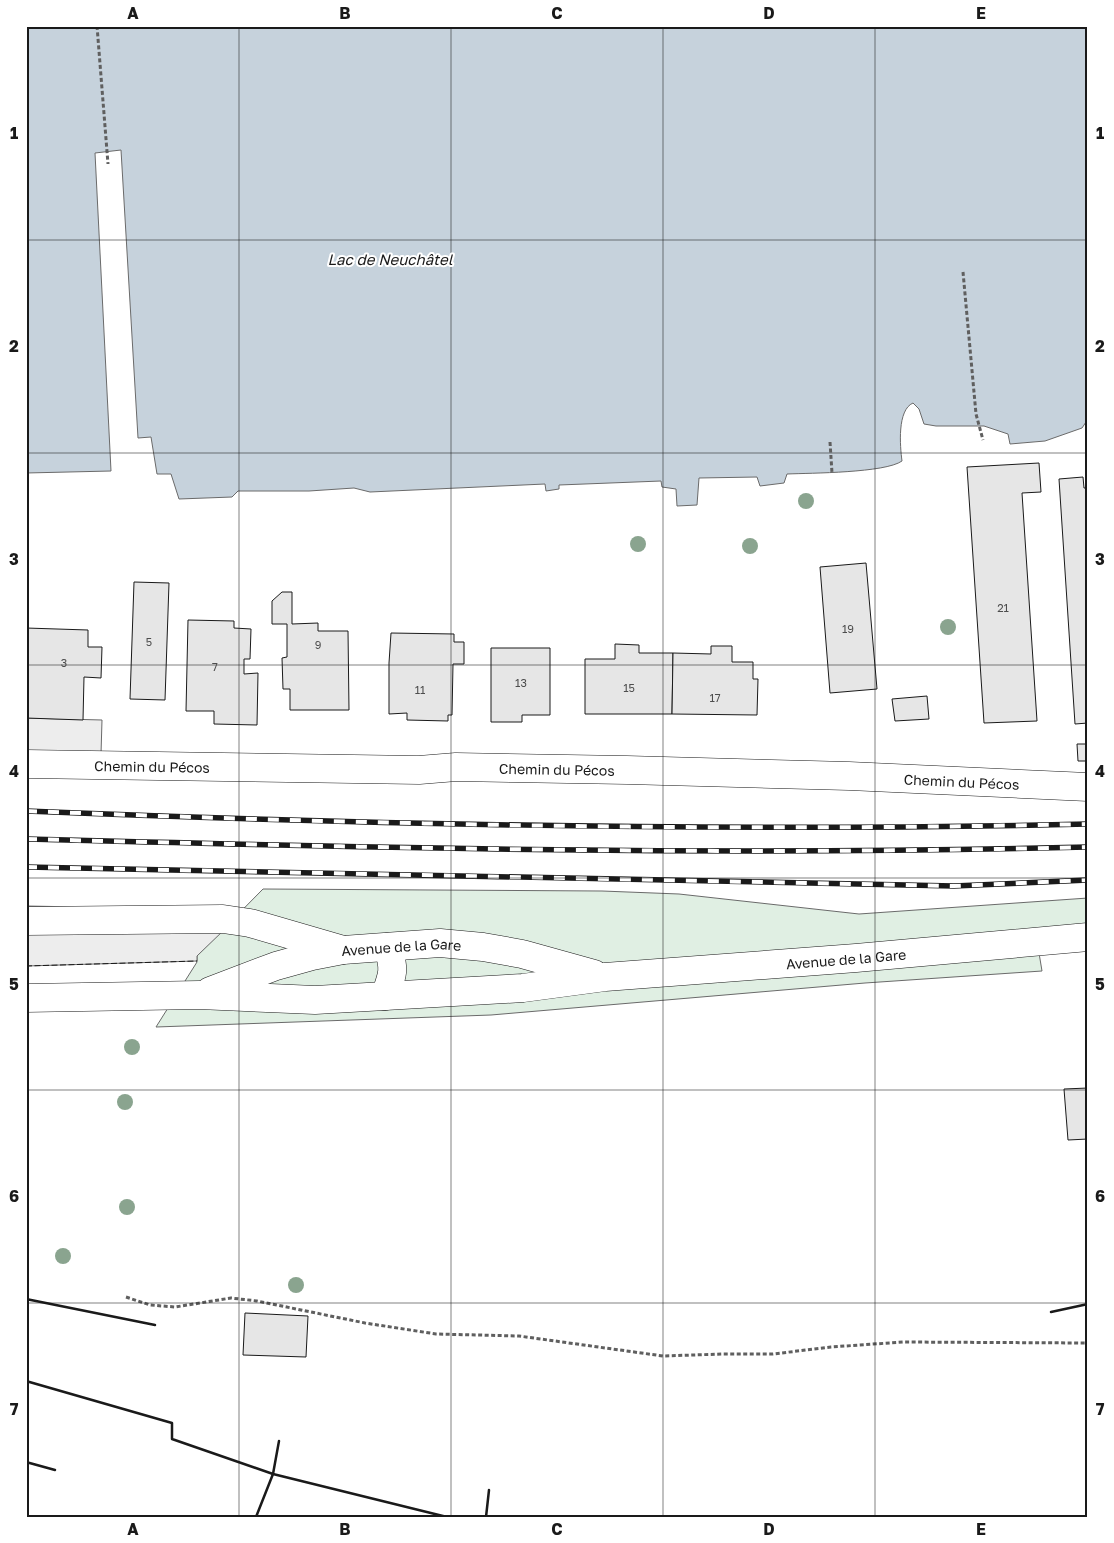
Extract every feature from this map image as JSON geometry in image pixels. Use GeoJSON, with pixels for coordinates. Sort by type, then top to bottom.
{"type":"FeatureCollection","features":[{"type":"Feature","properties":{"kind":"main road","name":"Chemin du Pécos"},"geometry":{"type":"LineString","coordinates":[[26,764],[419,770],[456,767],[626,770],[878,777],[1088,787]]}},
{"type":"Feature","properties":{"kind":"main road"},"geometry":{"type":"LineString","coordinates":[[26,921],[223,919],[250,922],[342,950]]}},
{"type":"Feature","properties":{"kind":"main road","name":"Avenue de la Gare"},"geometry":{"type":"LineString","coordinates":[[26,998],[199,995],[315,1000],[385,996],[523,988],[605,977],[856,958],[1088,937]]}},
{"type":"Feature","properties":{"kind":"main road","name":"Avenue de la Gare"},"geometry":{"type":"LineString","coordinates":[[199,995],[276,966],[342,950],[440,944],[483,946],[522,954],[605,977]]}},
{"type":"Feature","properties":{"kind":"main road"},"geometry":{"type":"LineString","coordinates":[[385,996],[394,964],[388,947]]}},
{"type":"Feature","properties":{"kind":"path"},"geometry":{"type":"LineString","coordinates":[[97,26],[108,164]]}},
{"type":"Feature","properties":{"kind":"path"},"geometry":{"type":"LineString","coordinates":[[963,272],[976,414],[983,440]]}},
{"type":"Feature","properties":{"kind":"path"},"geometry":{"type":"LineString","coordinates":[[830,442],[832,473]]}},
{"type":"Feature","properties":{"kind":"path"},"geometry":{"type":"LineString","coordinates":[[126,1297],[150,1305],[174,1307],[231,1298],[257,1301],[365,1323],[436,1334],[519,1336],[662,1356],[773,1354],[830,1347],[903,1342],[1088,1344]]}},
{"type":"Feature","properties":{"kind":"green space"},"geometry":{"type":"Polygon","coordinates":[[[263,889],[602,891],[679,894],[859,914],[1088,898],[1088,937],[1037,941],[1042,971],[865,983],[491,1015],[156,1027],[197,962],[197,956],[263,889]]]}},
{"type":"Feature","properties":{"kind":"shaded area"},"geometry":{"type":"Polygon","coordinates":[[[26,718],[102,720],[101,754],[26,751],[26,718]]]}},
{"type":"Feature","properties":{"kind":"shaded area"},"geometry":{"type":"Polygon","coordinates":[[[26,906],[195,909],[225,929],[197,956],[197,961],[26,966],[26,906]]]}},
{"type":"Feature","properties":{"kind":"water","name":"Lac de Neuchâtel"},"geometry":{"type":"Polygon","coordinates":[[[26,26],[1088,26],[1088,419],[1082,428],[1045,441],[1010,444],[1008,434],[984,426],[936,426],[924,424],[919,409],[913,403],[904,413],[902,420],[900,438],[902,461],[893,465],[864,470],[787,474],[784,483],[760,486],[757,477],[699,478],[697,505],[677,506],[676,489],[662,487],[661,481],[559,485],[559,489],[546,491],[545,484],[370,492],[354,488],[309,491],[238,491],[232,497],[179,499],[171,474],[157,474],[151,437],[138,438],[121,150],[95,153],[111,471],[26,473],[26,26]]]}},
{"type":"Feature","properties":{"kind":"building"},"geometry":{"type":"Polygon","coordinates":[[[1039,463],[1041,492],[1022,493],[1037,721],[984,723],[967,467],[1039,463]]]}},
{"type":"Feature","properties":{"kind":"building"},"geometry":{"type":"Polygon","coordinates":[[[1083,477],[1084,488],[1088,488],[1088,723],[1075,724],[1059,479],[1083,477]]]}},
{"type":"Feature","properties":{"kind":"building"},"geometry":{"type":"Polygon","coordinates":[[[866,563],[877,689],[830,693],[820,567],[866,563]]]}},
{"type":"Feature","properties":{"kind":"building"},"geometry":{"type":"Polygon","coordinates":[[[134,582],[169,583],[165,700],[130,699],[134,582]]]}},
{"type":"Feature","properties":{"kind":"building"},"geometry":{"type":"Polygon","coordinates":[[[282,592],[292,592],[292,624],[318,623],[318,631],[348,631],[349,710],[290,710],[290,689],[283,689],[282,658],[287,657],[287,624],[272,624],[272,601],[282,592]]]}},
{"type":"Feature","properties":{"kind":"building"},"geometry":{"type":"Polygon","coordinates":[[[188,620],[234,621],[234,628],[251,629],[250,659],[244,659],[244,674],[258,673],[257,725],[214,724],[214,711],[186,711],[188,620]]]}},
{"type":"Feature","properties":{"kind":"building"},"geometry":{"type":"Polygon","coordinates":[[[26,628],[88,630],[88,647],[102,647],[101,678],[84,677],[83,720],[26,718],[26,628]]]}},
{"type":"Feature","properties":{"kind":"building"},"geometry":{"type":"Polygon","coordinates":[[[391,633],[454,634],[454,642],[464,642],[464,664],[453,664],[452,715],[448,715],[448,721],[407,720],[407,713],[389,714],[391,633]]]}},
{"type":"Feature","properties":{"kind":"building"},"geometry":{"type":"Polygon","coordinates":[[[615,644],[639,645],[639,653],[673,653],[672,714],[585,714],[585,659],[615,659],[615,644]]]}},
{"type":"Feature","properties":{"kind":"building"},"geometry":{"type":"Polygon","coordinates":[[[711,646],[732,646],[732,662],[753,662],[753,679],[758,679],[757,715],[672,714],[673,653],[711,654],[711,646]]]}},
{"type":"Feature","properties":{"kind":"building"},"geometry":{"type":"Polygon","coordinates":[[[491,648],[550,648],[550,715],[522,715],[522,722],[491,722],[491,648]]]}},
{"type":"Feature","properties":{"kind":"building"},"geometry":{"type":"Polygon","coordinates":[[[927,696],[929,719],[895,721],[892,699],[927,696]]]}},
{"type":"Feature","properties":{"kind":"building"},"geometry":{"type":"Polygon","coordinates":[[[1077,744],[1088,744],[1088,761],[1078,761],[1077,744]]]}},
{"type":"Feature","properties":{"kind":"building"},"geometry":{"type":"Polygon","coordinates":[[[26,1082],[28,1084],[26,1119],[26,1082]]]}},
{"type":"Feature","properties":{"kind":"building"},"geometry":{"type":"Polygon","coordinates":[[[1088,1088],[1088,1139],[1068,1140],[1064,1089],[1088,1088]]]}},
{"type":"Feature","properties":{"kind":"building"},"geometry":{"type":"Polygon","coordinates":[[[245,1313],[308,1316],[306,1357],[243,1355],[245,1313]]]}},
{"type":"Feature","properties":{"kind":"railway"},"geometry":{"type":"LineString","coordinates":[[26,811],[557,826],[822,827],[1088,824]]}},
{"type":"Feature","properties":{"kind":"railway"},"geometry":{"type":"LineString","coordinates":[[26,839],[557,850],[822,851],[1088,847]]}},
{"type":"Feature","properties":{"kind":"railway"},"geometry":{"type":"LineString","coordinates":[[26,867],[954,886],[1088,880]]}},
{"type":"Feature","properties":{"kind":"fence"},"geometry":{"type":"LineString","coordinates":[[26,966],[197,961]]}},
{"type":"Feature","properties":{"kind":"wall"},"geometry":{"type":"LineString","coordinates":[[26,1299],[155,1325]]}},
{"type":"Feature","properties":{"kind":"wall"},"geometry":{"type":"LineString","coordinates":[[1051,1312],[1088,1304]]}},
{"type":"Feature","properties":{"kind":"wall"},"geometry":{"type":"LineString","coordinates":[[26,1381],[172,1423],[172,1439],[273,1474],[447,1517]]}},
{"type":"Feature","properties":{"kind":"wall"},"geometry":{"type":"LineString","coordinates":[[256,1517],[273,1474],[279,1441]]}},
{"type":"Feature","properties":{"kind":"wall"},"geometry":{"type":"LineString","coordinates":[[26,1462],[55,1470]]}},
{"type":"Feature","properties":{"kind":"wall"},"geometry":{"type":"LineString","coordinates":[[486,1517],[489,1490]]}}]}
